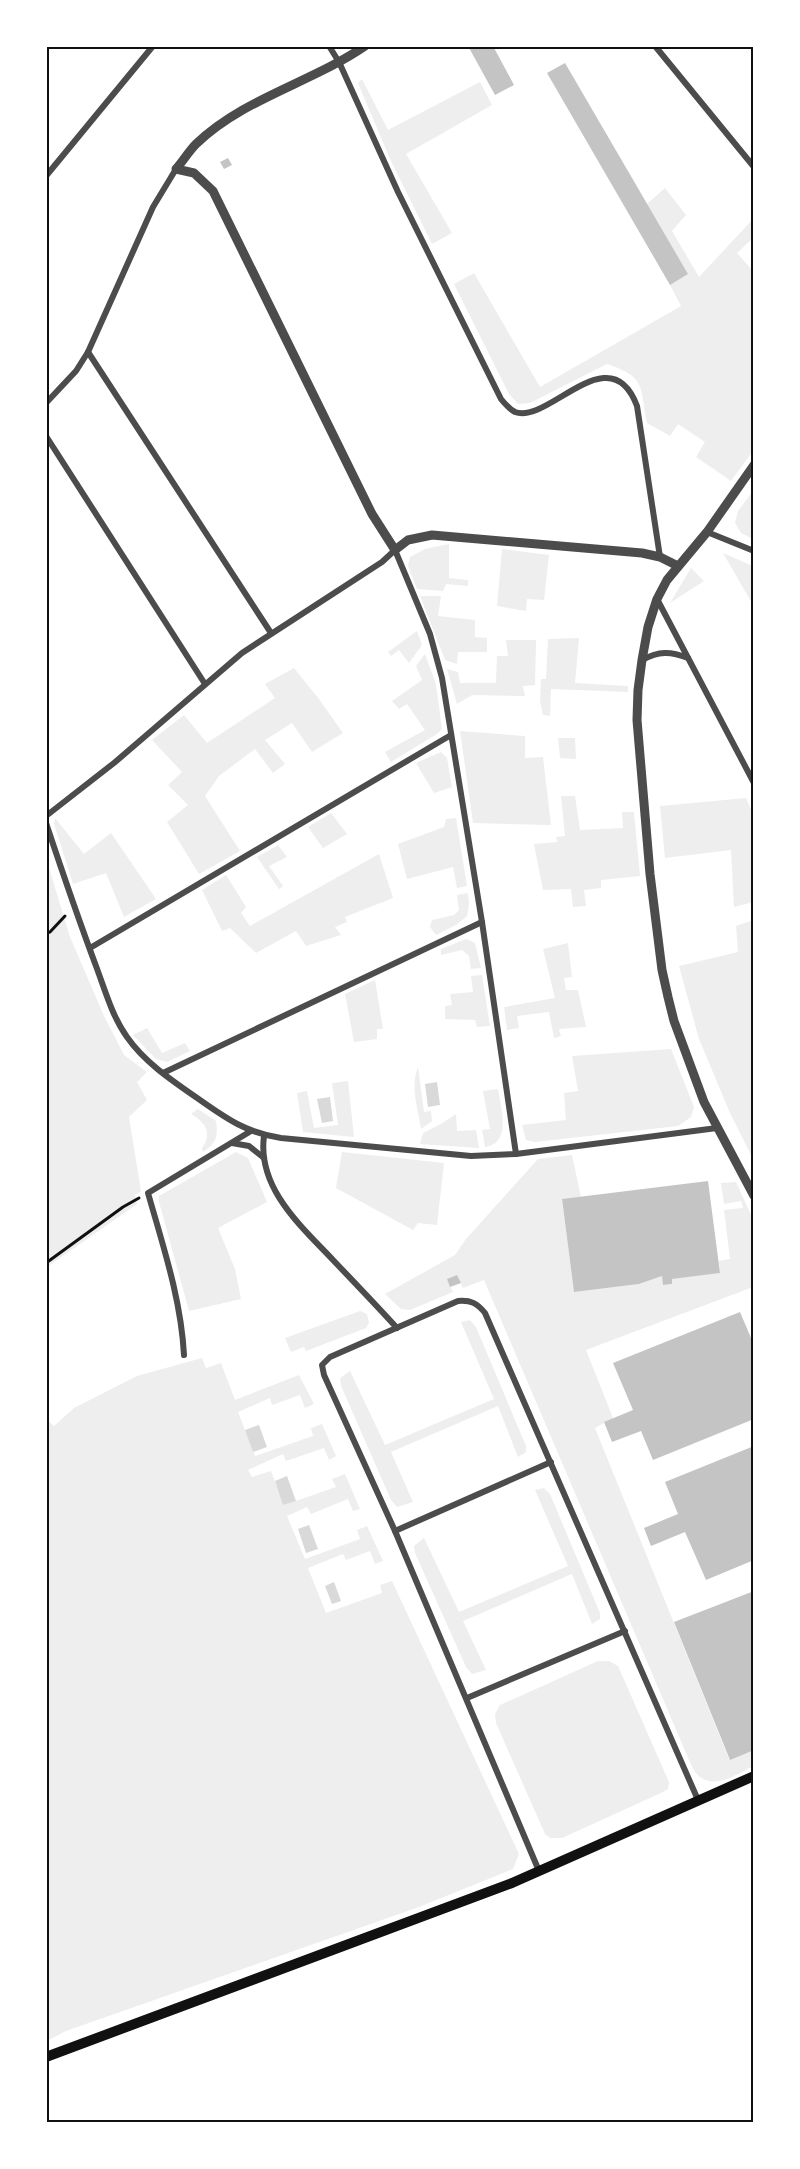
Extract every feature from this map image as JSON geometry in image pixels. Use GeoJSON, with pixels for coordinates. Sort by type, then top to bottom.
{"type":"FeatureCollection","features":[{"type":"Feature","properties":{"kind":"main road"},"geometry":{"type":"LineString","coordinates":[[46,2057],[512,1883],[753,1776]]}},
{"type":"Feature","properties":{"kind":"street"},"geometry":{"type":"LineString","coordinates":[[46,176],[153,46]]}},
{"type":"Feature","properties":{"kind":"street"},"geometry":{"type":"LineString","coordinates":[[329,46],[339,62],[398,192],[501,399],[508,407],[516,412],[524,413],[535,410],[573,390],[605,378],[614,379],[629,388],[637,406],[660,557]]}},
{"type":"Feature","properties":{"kind":"street"},"geometry":{"type":"LineString","coordinates":[[46,403],[76,371],[88,352],[153,207],[176,169],[195,145],[216,127],[244,109],[339,62],[365,46]]}},
{"type":"Feature","properties":{"kind":"street"},"geometry":{"type":"LineString","coordinates":[[655,46],[753,167]]}},
{"type":"Feature","properties":{"kind":"street"},"geometry":{"type":"LineString","coordinates":[[176,169],[194,173],[213,191],[372,514],[395,550],[430,634],[442,678],[482,922],[516,1154]]}},
{"type":"Feature","properties":{"kind":"street"},"geometry":{"type":"LineString","coordinates":[[88,352],[271,633]]}},
{"type":"Feature","properties":{"kind":"street"},"geometry":{"type":"LineString","coordinates":[[46,435],[205,684]]}},
{"type":"Feature","properties":{"kind":"street"},"geometry":{"type":"LineString","coordinates":[[753,465],[707,532],[667,580],[657,599],[648,627],[638,690],[639,759],[662,970],[681,1043],[696,1082],[753,1196]]}},
{"type":"Feature","properties":{"kind":"street"},"geometry":{"type":"LineString","coordinates":[[707,532],[753,551]]}},
{"type":"Feature","properties":{"kind":"street"},"geometry":{"type":"LineString","coordinates":[[46,816],[160,725],[242,653],[382,562],[408,540],[432,535],[642,553],[660,557],[678,566]]}},
{"type":"Feature","properties":{"kind":"street"},"geometry":{"type":"LineString","coordinates":[[657,599],[753,783]]}},
{"type":"Feature","properties":{"kind":"street"},"geometry":{"type":"LineString","coordinates":[[642,660],[663,652],[676,653],[688,658]]}},
{"type":"Feature","properties":{"kind":"street"},"geometry":{"type":"LineString","coordinates":[[90,948],[451,735]]}},
{"type":"Feature","properties":{"kind":"street"},"geometry":{"type":"LineString","coordinates":[[46,823],[115,1015],[127,1037],[138,1051],[163,1072],[223,1117],[251,1131],[264,1136],[471,1156],[516,1154],[717,1128]]}},
{"type":"Feature","properties":{"kind":"street"},"geometry":{"type":"LineString","coordinates":[[163,1072],[482,922]]}},
{"type":"Feature","properties":{"kind":"street"},"geometry":{"type":"LineString","coordinates":[[184,1355],[181,1318],[175,1288],[148,1193],[251,1131]]}},
{"type":"Feature","properties":{"kind":"street"},"geometry":{"type":"LineString","coordinates":[[264,1136],[264,1159],[272,1183],[290,1214],[397,1328]]}},
{"type":"Feature","properties":{"kind":"street"},"geometry":{"type":"LineString","coordinates":[[232,1143],[249,1146],[264,1159]]}},
{"type":"Feature","properties":{"kind":"street"},"geometry":{"type":"LineString","coordinates":[[539,1871],[395,1531],[324,1376],[322,1365],[330,1357],[458,1301],[474,1302],[485,1313],[698,1800]]}},
{"type":"Feature","properties":{"kind":"street"},"geometry":{"type":"LineString","coordinates":[[395,1531],[551,1462]]}},
{"type":"Feature","properties":{"kind":"street"},"geometry":{"type":"LineString","coordinates":[[467,1698],[625,1632]]}},
{"type":"Feature","properties":{"kind":"path"},"geometry":{"type":"LineString","coordinates":[[46,933],[50,932],[74,906]]}},
{"type":"Feature","properties":{"kind":"path"},"geometry":{"type":"LineString","coordinates":[[46,1263],[123,1207],[148,1193]]}},
{"type":"Feature","properties":{"kind":"shaded area"},"geometry":{"type":"Polygon","coordinates":[[[362,79],[388,130],[480,82],[492,105],[406,154],[452,233],[432,244],[390,159],[358,83],[362,79]]]}},
{"type":"Feature","properties":{"kind":"shaded area"},"geometry":{"type":"Polygon","coordinates":[[[665,188],[686,215],[672,231],[699,277],[753,219],[753,238],[737,253],[753,271],[753,451],[731,481],[696,457],[705,442],[678,424],[670,436],[647,423],[639,384],[629,374],[607,364],[530,403],[518,404],[509,394],[454,284],[474,273],[540,387],[681,306],[670,285],[688,274],[647,204],[665,188]]]}},
{"type":"Feature","properties":{"kind":"shaded area"},"geometry":{"type":"Polygon","coordinates":[[[753,491],[753,539],[741,533],[735,523],[738,511],[753,491]]]}},
{"type":"Feature","properties":{"kind":"shaded area"},"geometry":{"type":"Polygon","coordinates":[[[449,544],[449,578],[468,580],[468,586],[446,584],[443,591],[417,589],[408,566],[410,557],[425,549],[449,544]]]}},
{"type":"Feature","properties":{"kind":"shaded area"},"geometry":{"type":"Polygon","coordinates":[[[502,549],[549,555],[544,600],[527,599],[526,611],[497,606],[502,549]]]}},
{"type":"Feature","properties":{"kind":"shaded area"},"geometry":{"type":"Polygon","coordinates":[[[723,553],[753,566],[753,605],[723,553]]]}},
{"type":"Feature","properties":{"kind":"shaded area"},"geometry":{"type":"Polygon","coordinates":[[[691,568],[704,581],[670,603],[691,568]]]}},
{"type":"Feature","properties":{"kind":"shaded area"},"geometry":{"type":"Polygon","coordinates":[[[420,596],[441,596],[438,616],[475,620],[475,637],[487,638],[487,652],[458,652],[457,664],[445,660],[420,596]]]}},
{"type":"Feature","properties":{"kind":"shaded area"},"geometry":{"type":"Polygon","coordinates":[[[417,631],[422,645],[409,663],[399,650],[391,656],[388,652],[417,631]]]}},
{"type":"Feature","properties":{"kind":"shaded area"},"geometry":{"type":"Polygon","coordinates":[[[579,638],[575,683],[628,686],[628,692],[551,689],[550,716],[543,715],[540,701],[541,679],[546,679],[548,639],[579,638]]]}},
{"type":"Feature","properties":{"kind":"shaded area"},"geometry":{"type":"Polygon","coordinates":[[[506,640],[536,640],[535,685],[523,686],[525,696],[472,695],[457,704],[447,669],[458,672],[460,683],[496,683],[497,656],[508,656],[506,640]]]}},
{"type":"Feature","properties":{"kind":"shaded area"},"geometry":{"type":"Polygon","coordinates":[[[425,654],[436,684],[442,729],[391,762],[385,752],[425,730],[407,704],[399,709],[392,701],[422,680],[416,666],[425,654]]]}},
{"type":"Feature","properties":{"kind":"shaded area"},"geometry":{"type":"Polygon","coordinates":[[[294,668],[343,733],[312,752],[292,723],[265,740],[285,764],[273,773],[255,749],[219,776],[205,796],[240,851],[199,874],[167,822],[188,805],[168,785],[182,772],[152,740],[184,715],[207,743],[275,698],[265,684],[294,668]]]}},
{"type":"Feature","properties":{"kind":"shaded area"},"geometry":{"type":"Polygon","coordinates":[[[460,731],[525,736],[525,758],[543,757],[551,825],[473,823],[460,731]]]}},
{"type":"Feature","properties":{"kind":"shaded area"},"geometry":{"type":"Polygon","coordinates":[[[558,738],[575,738],[576,759],[560,758],[558,738]]]}},
{"type":"Feature","properties":{"kind":"shaded area"},"geometry":{"type":"Polygon","coordinates":[[[441,752],[447,758],[452,787],[434,793],[416,763],[441,752]]]}},
{"type":"Feature","properties":{"kind":"shaded area"},"geometry":{"type":"Polygon","coordinates":[[[561,796],[575,796],[580,830],[623,828],[622,812],[634,812],[640,876],[601,880],[601,888],[584,890],[586,906],[573,907],[571,889],[543,890],[534,844],[557,842],[556,837],[565,836],[561,796]]]}},
{"type":"Feature","properties":{"kind":"shaded area"},"geometry":{"type":"Polygon","coordinates":[[[746,798],[753,814],[753,902],[734,907],[731,850],[665,858],[660,806],[746,798]]]}},
{"type":"Feature","properties":{"kind":"shaded area"},"geometry":{"type":"Polygon","coordinates":[[[331,813],[347,834],[323,848],[308,827],[331,813]]]}},
{"type":"Feature","properties":{"kind":"shaded area"},"geometry":{"type":"Polygon","coordinates":[[[55,818],[84,854],[111,833],[156,899],[124,917],[106,873],[73,884],[54,824],[55,818]]]}},
{"type":"Feature","properties":{"kind":"shaded area"},"geometry":{"type":"Polygon","coordinates":[[[456,818],[467,886],[457,888],[453,867],[407,879],[398,844],[444,827],[446,819],[456,818]]]}},
{"type":"Feature","properties":{"kind":"shaded area"},"geometry":{"type":"Polygon","coordinates":[[[278,845],[287,857],[269,866],[283,886],[279,889],[257,857],[278,845]]]}},
{"type":"Feature","properties":{"kind":"shaded area"},"geometry":{"type":"Polygon","coordinates":[[[379,854],[393,898],[345,917],[347,922],[335,927],[341,935],[306,946],[296,931],[256,953],[230,928],[222,931],[202,890],[226,875],[246,907],[241,913],[250,926],[379,854]]]}},
{"type":"Feature","properties":{"kind":"shaded area"},"geometry":{"type":"Polygon","coordinates":[[[46,858],[70,937],[104,1016],[124,1055],[147,1072],[137,1082],[147,1100],[129,1117],[141,1191],[135,1195],[137,1204],[47,1267],[46,858]]]}},
{"type":"Feature","properties":{"kind":"shaded area"},"geometry":{"type":"Polygon","coordinates":[[[468,893],[467,916],[456,925],[436,935],[430,927],[432,920],[454,915],[459,910],[457,895],[468,893]]]}},
{"type":"Feature","properties":{"kind":"shaded area"},"geometry":{"type":"Polygon","coordinates":[[[753,920],[753,1159],[730,1113],[699,1039],[679,966],[738,952],[736,926],[753,920]]]}},
{"type":"Feature","properties":{"kind":"shaded area"},"geometry":{"type":"Polygon","coordinates":[[[466,939],[475,943],[481,968],[471,969],[469,956],[462,950],[441,955],[441,949],[466,939]]]}},
{"type":"Feature","properties":{"kind":"shaded area"},"geometry":{"type":"Polygon","coordinates":[[[568,943],[572,977],[564,978],[566,990],[578,990],[586,1027],[559,1029],[561,1036],[554,1038],[549,1012],[517,1016],[519,1028],[507,1030],[504,1007],[555,998],[543,949],[568,943]]]}},
{"type":"Feature","properties":{"kind":"shaded area"},"geometry":{"type":"Polygon","coordinates":[[[482,975],[490,1026],[477,1027],[475,1020],[445,1019],[445,1006],[452,1005],[450,994],[473,992],[471,976],[482,975]]]}},
{"type":"Feature","properties":{"kind":"shaded area"},"geometry":{"type":"Polygon","coordinates":[[[375,980],[383,1029],[377,1029],[377,1039],[354,1042],[345,994],[375,980]]]}},
{"type":"Feature","properties":{"kind":"shaded area"},"geometry":{"type":"Polygon","coordinates":[[[147,1028],[162,1053],[185,1043],[190,1051],[167,1062],[156,1059],[133,1035],[147,1028]]]}},
{"type":"Feature","properties":{"kind":"shaded area"},"geometry":{"type":"Polygon","coordinates":[[[671,1049],[694,1107],[691,1117],[678,1126],[535,1142],[526,1140],[522,1125],[566,1120],[564,1093],[578,1091],[572,1056],[671,1049]]]}},
{"type":"Feature","properties":{"kind":"shaded area"},"geometry":{"type":"Polygon","coordinates":[[[418,1067],[424,1112],[431,1111],[432,1121],[421,1129],[415,1098],[418,1067]]]}},
{"type":"Feature","properties":{"kind":"shaded area"},"geometry":{"type":"Polygon","coordinates":[[[348,1081],[354,1137],[303,1132],[297,1093],[307,1091],[314,1128],[338,1125],[332,1083],[348,1081]]]}},
{"type":"Feature","properties":{"kind":"shaded area"},"geometry":{"type":"Polygon","coordinates":[[[437,1082],[440,1105],[428,1107],[425,1084],[437,1082]]]}},
{"type":"Feature","properties":{"kind":"shaded area"},"geometry":{"type":"Polygon","coordinates":[[[498,1089],[502,1132],[499,1139],[485,1147],[482,1130],[490,1129],[483,1091],[498,1089]]]}},
{"type":"Feature","properties":{"kind":"shaded area"},"geometry":{"type":"Polygon","coordinates":[[[330,1097],[333,1121],[322,1123],[317,1099],[330,1097]]]}},
{"type":"Feature","properties":{"kind":"shaded area"},"geometry":{"type":"Polygon","coordinates":[[[198,1109],[216,1121],[216,1139],[203,1152],[202,1148],[207,1137],[206,1128],[191,1114],[198,1109]]]}},
{"type":"Feature","properties":{"kind":"shaded area"},"geometry":{"type":"Polygon","coordinates":[[[456,1114],[457,1131],[476,1130],[479,1148],[420,1144],[423,1133],[456,1114]]]}},
{"type":"Feature","properties":{"kind":"shaded area"},"geometry":{"type":"Polygon","coordinates":[[[236,1152],[248,1158],[267,1202],[218,1228],[235,1269],[241,1299],[189,1311],[159,1196],[236,1152]]]}},
{"type":"Feature","properties":{"kind":"shaded area"},"geometry":{"type":"Polygon","coordinates":[[[342,1152],[444,1163],[437,1225],[418,1223],[413,1230],[336,1188],[342,1152]]]}},
{"type":"Feature","properties":{"kind":"shaded area"},"geometry":{"type":"Polygon","coordinates":[[[572,1155],[581,1197],[562,1200],[574,1292],[639,1284],[662,1276],[664,1285],[672,1284],[672,1279],[720,1273],[719,1261],[730,1259],[724,1210],[743,1208],[741,1201],[724,1204],[721,1183],[736,1182],[753,1219],[753,1287],[586,1350],[613,1418],[595,1428],[729,1759],[753,1750],[753,1766],[724,1780],[709,1781],[702,1778],[692,1767],[484,1280],[463,1288],[457,1275],[447,1279],[453,1292],[410,1310],[401,1309],[385,1294],[455,1255],[466,1239],[538,1159],[572,1155]]]}},
{"type":"Feature","properties":{"kind":"shaded area"},"geometry":{"type":"Polygon","coordinates":[[[360,1311],[367,1314],[369,1323],[366,1328],[306,1351],[304,1347],[291,1352],[285,1338],[360,1311]]]}},
{"type":"Feature","properties":{"kind":"shaded area"},"geometry":{"type":"Polygon","coordinates":[[[470,1320],[476,1327],[526,1446],[526,1452],[518,1457],[498,1406],[391,1452],[413,1502],[397,1507],[391,1500],[341,1386],[340,1378],[350,1371],[385,1445],[494,1399],[461,1322],[470,1320]]]}},
{"type":"Feature","properties":{"kind":"shaded area"},"geometry":{"type":"Polygon","coordinates":[[[202,1358],[206,1368],[221,1363],[235,1400],[299,1375],[314,1404],[305,1408],[300,1395],[272,1405],[270,1398],[238,1412],[255,1456],[313,1436],[311,1428],[322,1424],[336,1456],[329,1460],[324,1448],[286,1461],[283,1454],[248,1470],[252,1477],[271,1471],[284,1505],[336,1487],[332,1479],[345,1474],[360,1509],[353,1511],[348,1499],[311,1514],[307,1507],[287,1516],[305,1559],[360,1539],[357,1530],[367,1526],[383,1561],[375,1564],[370,1551],[346,1560],[343,1554],[308,1568],[326,1613],[382,1593],[380,1585],[392,1581],[519,1854],[513,1869],[419,1907],[66,2031],[47,2041],[47,1420],[54,1426],[74,1408],[137,1376],[202,1358]]]}},
{"type":"Feature","properties":{"kind":"shaded area"},"geometry":{"type":"Polygon","coordinates":[[[259,1425],[267,1447],[253,1452],[245,1430],[259,1425]]]}},
{"type":"Feature","properties":{"kind":"shaded area"},"geometry":{"type":"Polygon","coordinates":[[[287,1476],[296,1501],[283,1505],[275,1481],[287,1476]]]}},
{"type":"Feature","properties":{"kind":"shaded area"},"geometry":{"type":"Polygon","coordinates":[[[544,1488],[550,1494],[600,1613],[600,1619],[592,1624],[572,1574],[463,1621],[486,1670],[472,1674],[466,1667],[415,1553],[414,1546],[424,1538],[459,1612],[568,1566],[535,1490],[544,1488]]]}},
{"type":"Feature","properties":{"kind":"shaded area"},"geometry":{"type":"Polygon","coordinates":[[[309,1525],[318,1549],[306,1553],[298,1529],[309,1525]]]}},
{"type":"Feature","properties":{"kind":"shaded area"},"geometry":{"type":"Polygon","coordinates":[[[334,1582],[341,1601],[332,1604],[325,1586],[334,1582]]]}},
{"type":"Feature","properties":{"kind":"shaded area"},"geometry":{"type":"Polygon","coordinates":[[[598,1661],[609,1661],[618,1666],[669,1782],[668,1789],[562,1838],[550,1838],[545,1834],[496,1723],[495,1714],[500,1705],[598,1661]]]}},
{"type":"Feature","properties":{"kind":"building"},"geometry":{"type":"Polygon","coordinates":[[[468,46],[493,46],[514,85],[495,95],[468,46]]]}},
{"type":"Feature","properties":{"kind":"building"},"geometry":{"type":"Polygon","coordinates":[[[565,63],[688,274],[670,285],[547,73],[565,63]]]}},
{"type":"Feature","properties":{"kind":"building"},"geometry":{"type":"Polygon","coordinates":[[[228,158],[232,165],[224,169],[220,162],[228,158]]]}},
{"type":"Feature","properties":{"kind":"building"},"geometry":{"type":"Polygon","coordinates":[[[708,1181],[720,1273],[672,1279],[672,1284],[663,1285],[662,1276],[639,1284],[574,1292],[562,1199],[708,1181]]]}},
{"type":"Feature","properties":{"kind":"building"},"geometry":{"type":"Polygon","coordinates":[[[457,1275],[461,1283],[450,1287],[447,1279],[457,1275]]]}},
{"type":"Feature","properties":{"kind":"building"},"geometry":{"type":"Polygon","coordinates":[[[740,1312],[754,1345],[754,1419],[653,1460],[641,1431],[612,1442],[604,1422],[633,1410],[613,1363],[740,1312]]]}},
{"type":"Feature","properties":{"kind":"building"},"geometry":{"type":"Polygon","coordinates":[[[754,1446],[754,1560],[706,1580],[685,1532],[651,1546],[644,1528],[678,1514],[665,1482],[754,1446]]]}},
{"type":"Feature","properties":{"kind":"building"},"geometry":{"type":"Polygon","coordinates":[[[754,1591],[754,1703],[752,1704],[754,1750],[730,1760],[674,1622],[754,1591]]]}}]}
